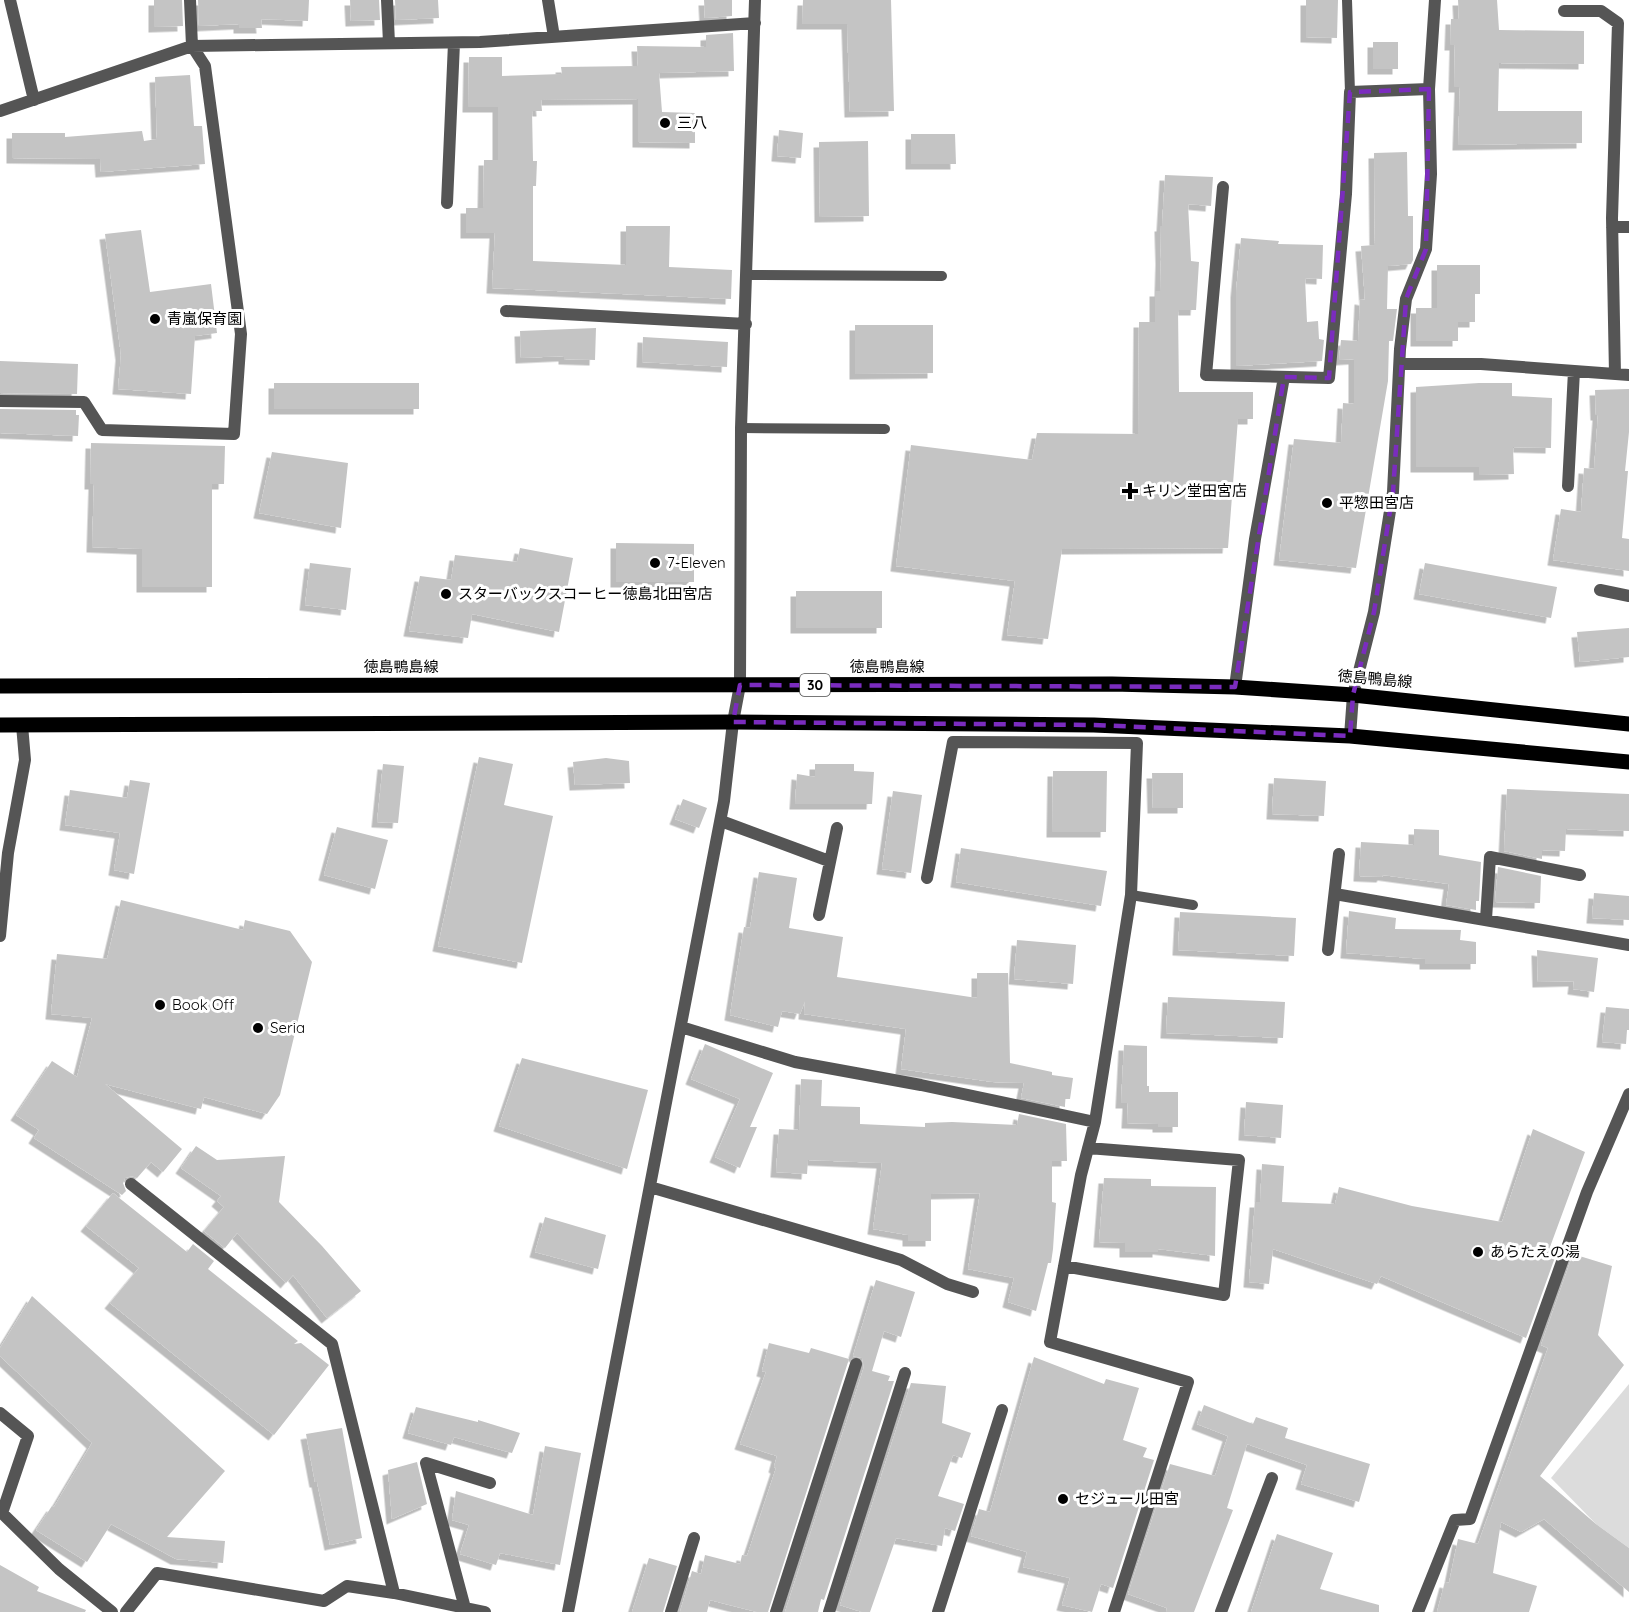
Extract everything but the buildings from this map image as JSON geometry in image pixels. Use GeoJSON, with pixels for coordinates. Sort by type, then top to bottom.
{"type":"FeatureCollection","features":[{"type":"Feature","properties":{"kind":"main road","name":"徳島鴨島線"},"geometry":{"type":"LineString","coordinates":[[0,686],[1112,684],[1234,687],[1353,695],[1629,724]]}},
{"type":"Feature","properties":{"kind":"main road"},"geometry":{"type":"LineString","coordinates":[[0,725],[733,722],[1094,725],[1350,736],[1629,762]]}},
{"type":"Feature","properties":{"kind":"street"},"geometry":{"type":"LineString","coordinates":[[10,0],[34,100]]}},
{"type":"Feature","properties":{"kind":"street"},"geometry":{"type":"LineString","coordinates":[[0,401],[84,402],[102,430],[234,434],[241,334],[205,66],[192,46],[190,0]]}},
{"type":"Feature","properties":{"kind":"street"},"geometry":{"type":"LineString","coordinates":[[387,0],[389,43]]}},
{"type":"Feature","properties":{"kind":"street"},"geometry":{"type":"LineString","coordinates":[[548,0],[554,37]]}},
{"type":"Feature","properties":{"kind":"street"},"geometry":{"type":"LineString","coordinates":[[568,1612],[721,821],[733,722],[740,685],[741,428],[755,0]]}},
{"type":"Feature","properties":{"kind":"street"},"geometry":{"type":"LineString","coordinates":[[1350,736],[1353,695],[1374,612],[1393,492],[1406,298],[1426,249],[1431,174],[1429,89],[1435,0]]}},
{"type":"Feature","properties":{"kind":"street"},"geometry":{"type":"LineString","coordinates":[[1564,11],[1601,11],[1618,23],[1612,227],[1615,374]]}},
{"type":"Feature","properties":{"kind":"street"},"geometry":{"type":"LineString","coordinates":[[0,111],[192,46],[454,43],[755,23]]}},
{"type":"Feature","properties":{"kind":"street"},"geometry":{"type":"LineString","coordinates":[[447,203],[454,43]]}},
{"type":"Feature","properties":{"kind":"street"},"geometry":{"type":"LineString","coordinates":[[1223,188],[1206,375],[1329,378],[1346,194],[1350,92],[1429,89]]}},
{"type":"Feature","properties":{"kind":"street"},"geometry":{"type":"LineString","coordinates":[[1612,227],[1629,227]]}},
{"type":"Feature","properties":{"kind":"street"},"geometry":{"type":"LineString","coordinates":[[506,311],[746,324]]}},
{"type":"Feature","properties":{"kind":"street"},"geometry":{"type":"LineString","coordinates":[[1400,364],[1481,364],[1629,375]]}},
{"type":"Feature","properties":{"kind":"street"},"geometry":{"type":"LineString","coordinates":[[1568,486],[1574,371]]}},
{"type":"Feature","properties":{"kind":"street"},"geometry":{"type":"LineString","coordinates":[[1234,687],[1256,539],[1284,377]]}},
{"type":"Feature","properties":{"kind":"street"},"geometry":{"type":"LineString","coordinates":[[1600,590],[1629,596]]}},
{"type":"Feature","properties":{"kind":"street"},"geometry":{"type":"LineString","coordinates":[[0,936],[8,853],[25,760],[22,725]]}},
{"type":"Feature","properties":{"kind":"street"},"geometry":{"type":"LineString","coordinates":[[927,878],[953,742],[1137,743],[1131,895],[1095,1122],[1050,1342],[1188,1382],[1114,1612]]}},
{"type":"Feature","properties":{"kind":"street"},"geometry":{"type":"LineString","coordinates":[[721,821],[829,861]]}},
{"type":"Feature","properties":{"kind":"street"},"geometry":{"type":"LineString","coordinates":[[819,915],[837,828]]}},
{"type":"Feature","properties":{"kind":"street"},"geometry":{"type":"LineString","coordinates":[[1328,950],[1339,854]]}},
{"type":"Feature","properties":{"kind":"street"},"geometry":{"type":"LineString","coordinates":[[1486,919],[1490,857],[1580,875]]}},
{"type":"Feature","properties":{"kind":"street"},"geometry":{"type":"LineString","coordinates":[[1335,894],[1629,945]]}},
{"type":"Feature","properties":{"kind":"street"},"geometry":{"type":"LineString","coordinates":[[681,1027],[795,1062],[921,1085],[1095,1122]]}},
{"type":"Feature","properties":{"kind":"street"},"geometry":{"type":"LineString","coordinates":[[1418,1612],[1455,1520],[1470,1519],[1587,1192],[1629,1094]]}},
{"type":"Feature","properties":{"kind":"street"},"geometry":{"type":"LineString","coordinates":[[1064,1266],[1224,1295],[1239,1160],[1088,1148]]}},
{"type":"Feature","properties":{"kind":"street"},"geometry":{"type":"LineString","coordinates":[[130,1184],[332,1344],[394,1593]]}},
{"type":"Feature","properties":{"kind":"street"},"geometry":{"type":"LineString","coordinates":[[650,1188],[901,1260],[947,1284],[973,1292]]}},
{"type":"Feature","properties":{"kind":"street"},"geometry":{"type":"LineString","coordinates":[[776,1612],[856,1364]]}},
{"type":"Feature","properties":{"kind":"street"},"geometry":{"type":"LineString","coordinates":[[830,1612],[905,1373]]}},
{"type":"Feature","properties":{"kind":"street"},"geometry":{"type":"LineString","coordinates":[[938,1612],[1002,1410]]}},
{"type":"Feature","properties":{"kind":"street"},"geometry":{"type":"LineString","coordinates":[[0,1413],[28,1437],[1,1513],[59,1569],[112,1612]]}},
{"type":"Feature","properties":{"kind":"street"},"geometry":{"type":"LineString","coordinates":[[465,1608],[426,1463],[490,1483]]}},
{"type":"Feature","properties":{"kind":"street"},"geometry":{"type":"LineString","coordinates":[[1221,1612],[1272,1478]]}},
{"type":"Feature","properties":{"kind":"street"},"geometry":{"type":"LineString","coordinates":[[671,1612],[694,1538]]}},
{"type":"Feature","properties":{"kind":"street"},"geometry":{"type":"LineString","coordinates":[[126,1612],[157,1573],[324,1601],[346,1586],[394,1593],[485,1612]]}},
{"type":"Feature","properties":{"kind":"lane"},"geometry":{"type":"LineString","coordinates":[[1347,0],[1350,92]]}},
{"type":"Feature","properties":{"kind":"lane"},"geometry":{"type":"LineString","coordinates":[[747,275],[942,276]]}},
{"type":"Feature","properties":{"kind":"lane"},"geometry":{"type":"LineString","coordinates":[[741,428],[885,429]]}},
{"type":"Feature","properties":{"kind":"lane"},"geometry":{"type":"LineString","coordinates":[[1131,895],[1192,905]]}},
{"type":"Feature","properties":{"kind":"highlighted area"},"geometry":{"type":"Polygon","coordinates":[[[1429,89],[1426,249],[1406,299],[1393,492],[1374,612],[1353,695],[1350,736],[1094,725],[733,722],[740,685],[1235,687],[1284,377],[1329,378],[1350,92],[1429,89]]]}},
{"type":"Feature","properties":{"kind":"shaded area"},"geometry":{"type":"Polygon","coordinates":[[[1629,1384],[1629,1548],[1596,1524],[1551,1478],[1629,1384]]]}},
{"type":"Feature","properties":{"kind":"place","name":"三八"},"geometry":{"type":"Point","coordinates":[665,123]}},
{"type":"Feature","properties":{"kind":"place","name":"青嵐保育園"},"geometry":{"type":"Point","coordinates":[155,319]}},
{"type":"Feature","properties":{"kind":"place","name":"キリン堂田宮店"},"geometry":{"type":"Point","coordinates":[1130,491]}},
{"type":"Feature","properties":{"kind":"place","name":"平惣田宮店"},"geometry":{"type":"Point","coordinates":[1327,503]}},
{"type":"Feature","properties":{"kind":"place","name":"7-Eleven"},"geometry":{"type":"Point","coordinates":[655,563]}},
{"type":"Feature","properties":{"kind":"place","name":"スターバックスコーヒー徳島北田宮店"},"geometry":{"type":"Point","coordinates":[446,594]}},
{"type":"Feature","properties":{"kind":"place","name":"Book Off"},"geometry":{"type":"Point","coordinates":[160,1005]}},
{"type":"Feature","properties":{"kind":"place","name":"Seria"},"geometry":{"type":"Point","coordinates":[258,1028]}},
{"type":"Feature","properties":{"kind":"place","name":"あらたえの湯"},"geometry":{"type":"Point","coordinates":[1478,1252]}},
{"type":"Feature","properties":{"kind":"place","name":"セジュール田宮"},"geometry":{"type":"Point","coordinates":[1063,1499]}}]}
